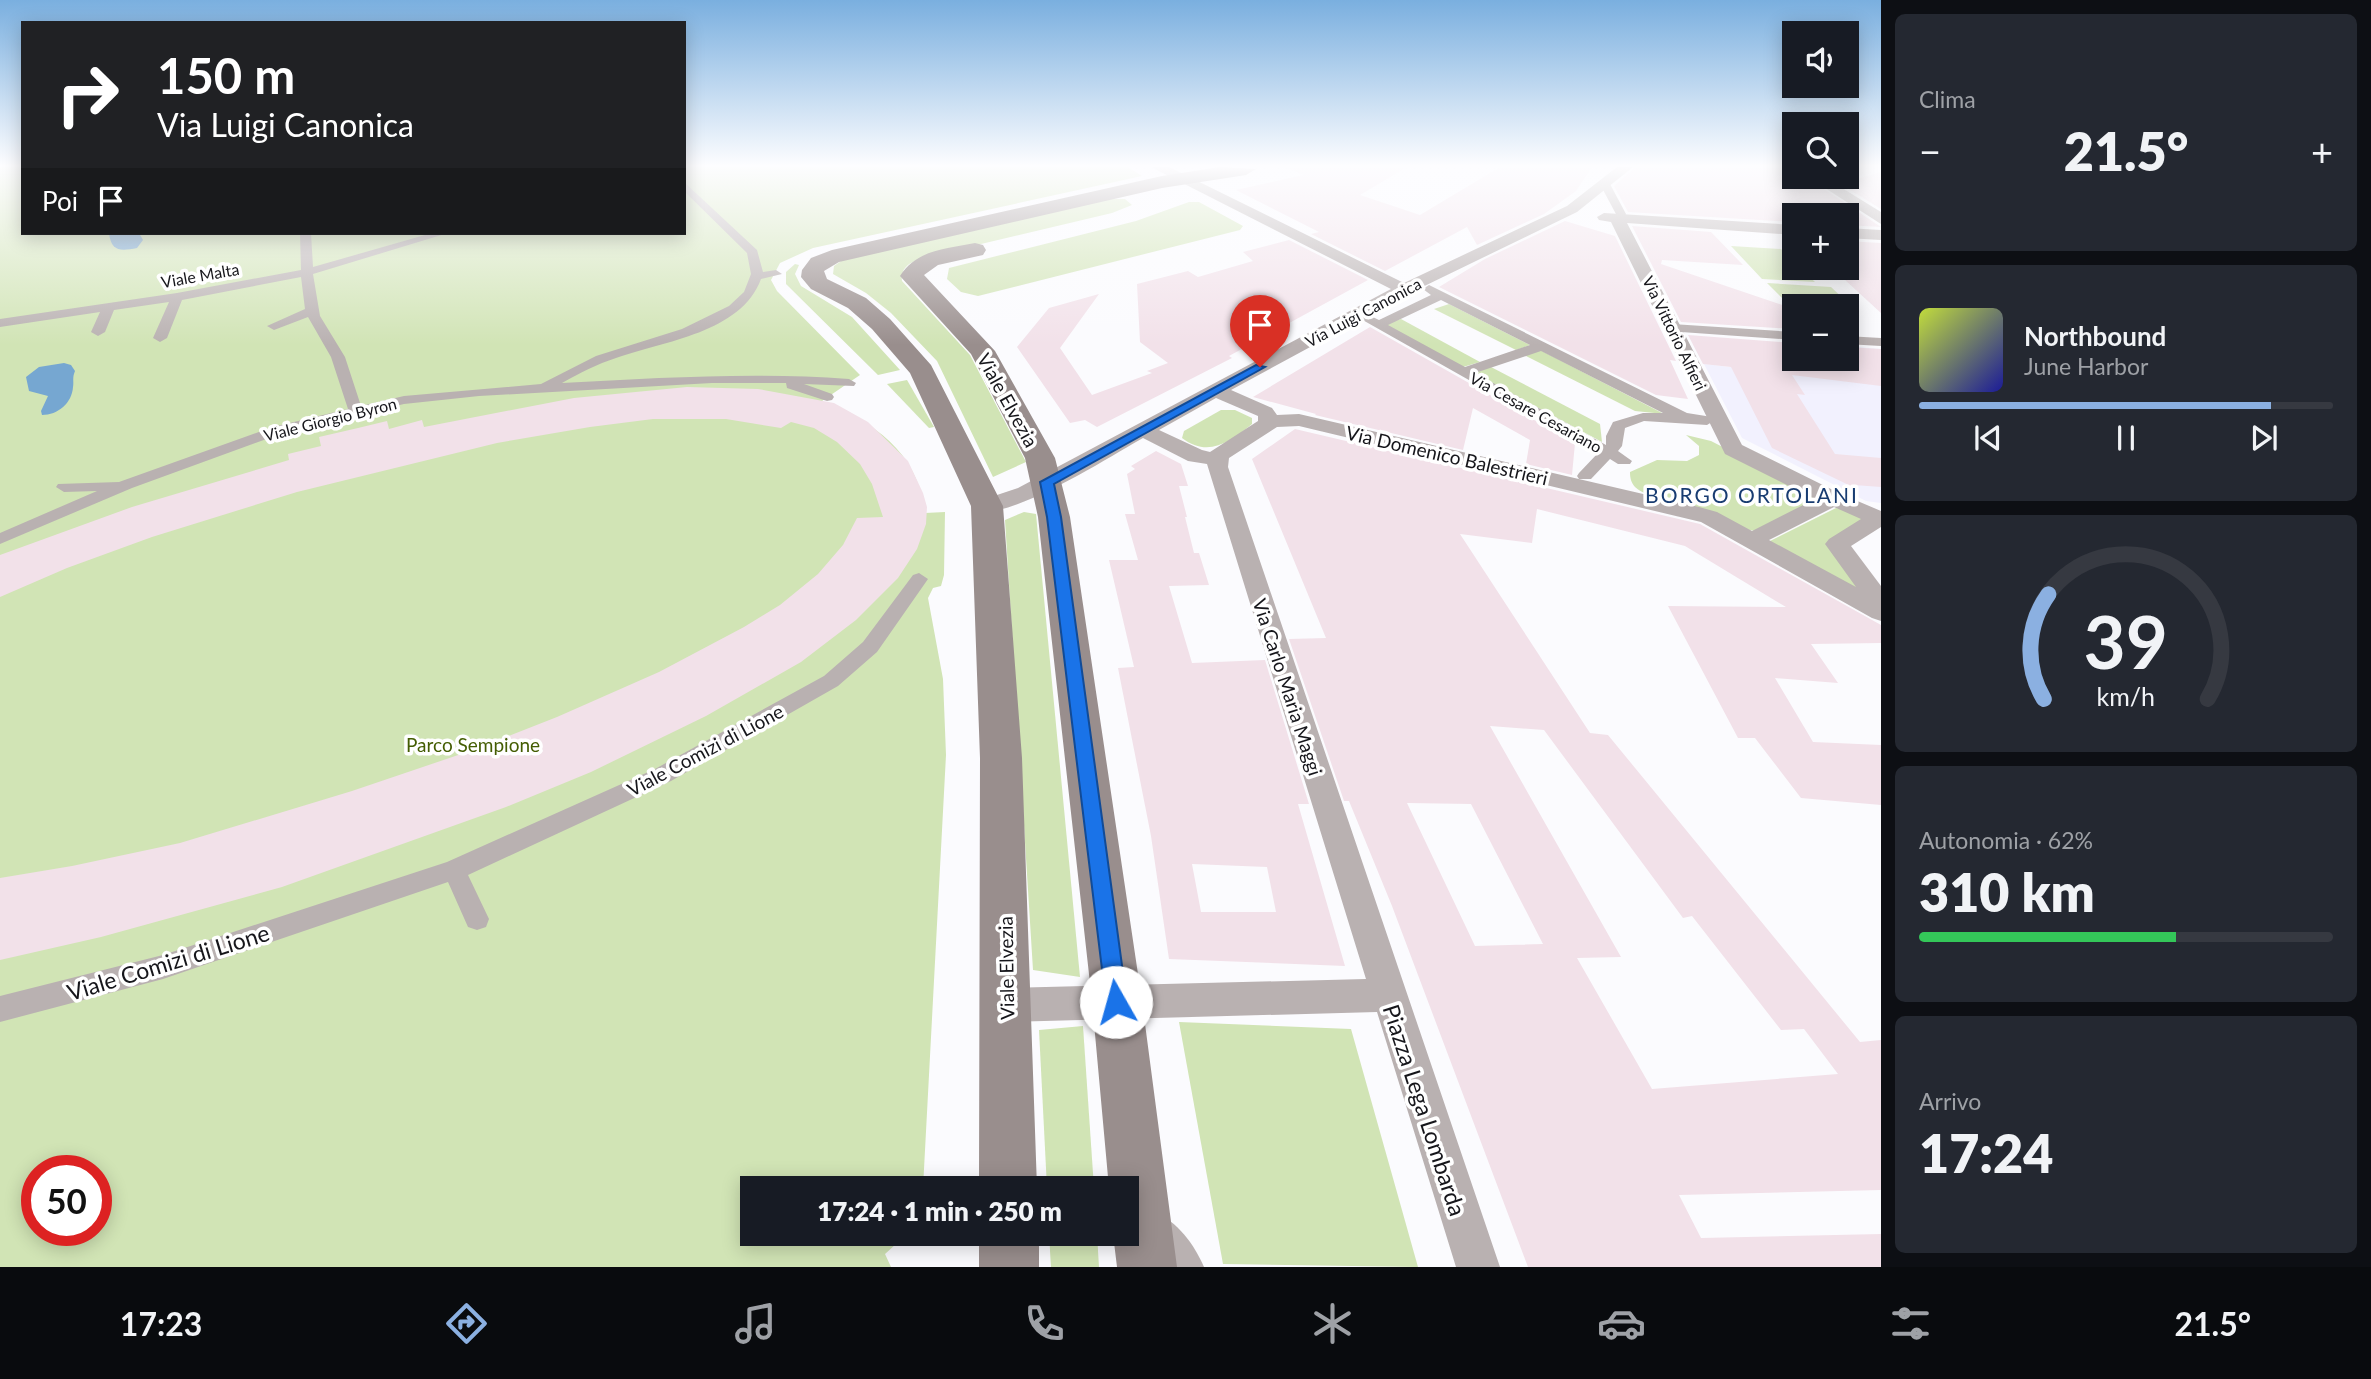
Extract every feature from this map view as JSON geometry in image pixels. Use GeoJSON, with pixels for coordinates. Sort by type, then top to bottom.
{"type":"FeatureCollection","features":[{"type":"Feature","properties":{"kind":"main road","name":"Viale Elvezia"},"geometry":{"type":"LineString","coordinates":[[970,226],[832,257],[819,263],[813,270],[813,277],[820,284],[857,303],[881,324],[922,371],[987,506],[1000,745],[1009,1176]]}},
{"type":"Feature","properties":{"kind":"main road","name":"Viale Elvezia"},"geometry":{"type":"LineString","coordinates":[[995,245],[928,261],[917,268],[912,276],[982,351],[1040,458],[1046,482],[1054,517],[1144,1242]]}},
{"type":"Feature","properties":{"kind":"main road"},"geometry":{"type":"LineString","coordinates":[[1009,1246],[1009,1267]]}},
{"type":"Feature","properties":{"kind":"street"},"geometry":{"type":"LineString","coordinates":[[726,226],[753,252],[758,263],[757,276],[776,274]]}},
{"type":"Feature","properties":{"kind":"street"},"geometry":{"type":"LineString","coordinates":[[1277,226],[1404,289]]}},
{"type":"Feature","properties":{"kind":"street","name":"Via Luigi Canonica"},"geometry":{"type":"LineString","coordinates":[[987,506],[1026,494],[1404,289],[1536,226]]}},
{"type":"Feature","properties":{"kind":"street","name":"Via Vittorio Alfieri"},"geometry":{"type":"LineString","coordinates":[[1624,226],[1733,449]]}},
{"type":"Feature","properties":{"kind":"street"},"geometry":{"type":"LineString","coordinates":[[1746,226],[1782,229]]}},
{"type":"Feature","properties":{"kind":"street"},"geometry":{"type":"LineString","coordinates":[[1859,234],[1881,235]]}},
{"type":"Feature","properties":{"kind":"street"},"geometry":{"type":"LineString","coordinates":[[305,235],[308,246],[304,272],[311,311],[338,357],[347,394],[356,410]]}},
{"type":"Feature","properties":{"kind":"street","name":"Viale Malta"},"geometry":{"type":"LineString","coordinates":[[0,323],[177,297],[304,272],[436,235]]}},
{"type":"Feature","properties":{"kind":"street"},"geometry":{"type":"LineString","coordinates":[[381,251],[413,254]]}},
{"type":"Feature","properties":{"kind":"street","name":"Viale Giorgio Byron"},"geometry":{"type":"LineString","coordinates":[[543,388],[578,367],[706,325],[733,309],[751,291],[757,276]]}},
{"type":"Feature","properties":{"kind":"street","name":"Via Cesare Cesariano"},"geometry":{"type":"LineString","coordinates":[[1379,325],[1435,292],[1683,417]]}},
{"type":"Feature","properties":{"kind":"street"},"geometry":{"type":"LineString","coordinates":[[160,338],[177,297]]}},
{"type":"Feature","properties":{"kind":"street"},"geometry":{"type":"LineString","coordinates":[[98,332],[108,308]]}},
{"type":"Feature","properties":{"kind":"street"},"geometry":{"type":"LineString","coordinates":[[274,326],[311,311]]}},
{"type":"Feature","properties":{"kind":"street","name":"Via Cesare Cesariano"},"geometry":{"type":"LineString","coordinates":[[1358,314],[1624,461]]}},
{"type":"Feature","properties":{"kind":"street"},"geometry":{"type":"LineString","coordinates":[[1672,328],[1782,335]]}},
{"type":"Feature","properties":{"kind":"street"},"geometry":{"type":"LineString","coordinates":[[1859,341],[1881,342]]}},
{"type":"Feature","properties":{"kind":"street","name":"Via Cesare Cesariano"},"geometry":{"type":"LineString","coordinates":[[1464,372],[1541,346]]}},
{"type":"Feature","properties":{"kind":"street","name":"Viale Giorgio Byron"},"geometry":{"type":"LineString","coordinates":[[126,485],[278,430],[404,400],[543,388],[712,379],[815,379],[849,383]]}},
{"type":"Feature","properties":{"kind":"street"},"geometry":{"type":"LineString","coordinates":[[767,379],[827,397]]}},
{"type":"Feature","properties":{"kind":"street"},"geometry":{"type":"LineString","coordinates":[[1143,430],[1196,456],[1208,459],[1219,457],[1268,423],[1269,418],[1265,412],[1216,391]]}},
{"type":"Feature","properties":{"kind":"street","name":"Via Cesare Cesariano"},"geometry":{"type":"LineString","coordinates":[[1585,475],[1614,446],[1614,436],[1619,425],[1643,417],[1707,420]]}},
{"type":"Feature","properties":{"kind":"street","name":"Via Domenico Balestrieri"},"geometry":{"type":"LineString","coordinates":[[1268,423],[1276,420],[1299,420],[1709,517],[1881,612]]}},
{"type":"Feature","properties":{"kind":"street"},"geometry":{"type":"LineString","coordinates":[[1733,449],[1833,499],[1880,518]]}},
{"type":"Feature","properties":{"kind":"street","name":"Via Carlo Maria Maggi"},"geometry":{"type":"LineString","coordinates":[[1219,457],[1217,467],[1388,995]]}},
{"type":"Feature","properties":{"kind":"street"},"geometry":{"type":"LineString","coordinates":[[64,487],[126,485]]}},
{"type":"Feature","properties":{"kind":"street"},"geometry":{"type":"LineString","coordinates":[[0,539],[126,485]]}},
{"type":"Feature","properties":{"kind":"street"},"geometry":{"type":"LineString","coordinates":[[1752,540],[1833,499]]}},
{"type":"Feature","properties":{"kind":"street"},"geometry":{"type":"LineString","coordinates":[[1880,518],[1837,544],[1881,604]]}},
{"type":"Feature","properties":{"kind":"street","name":"Viale Comizi di Lione"},"geometry":{"type":"LineString","coordinates":[[0,1009],[163,967],[454,870],[663,775],[831,681],[870,647],[919,579]]}},
{"type":"Feature","properties":{"kind":"street"},"geometry":{"type":"LineString","coordinates":[[454,870],[477,919]]}},
{"type":"Feature","properties":{"kind":"street","name":"Piazza Lega Lombarda"},"geometry":{"type":"LineString","coordinates":[[1007,1004],[1388,995],[1478,1267]]}},
{"type":"Feature","properties":{"kind":"street"},"geometry":{"type":"LineString","coordinates":[[1144,1242],[1182,1267]]}},
{"type":"Feature","properties":{"kind":"shaded area"},"geometry":{"type":"Polygon","coordinates":[[[1859,347],[1881,349],[1881,503],[1866,501],[1742,438],[1704,364],[1876,384],[1859,366],[1859,347]]]}},
{"type":"Feature","properties":{"kind":"green space","name":"Parco Sempione"},"geometry":{"type":"Polygon","coordinates":[[[0,226],[21,226],[21,235],[686,235],[686,226],[913,226],[813,248],[780,263],[771,280],[777,291],[860,375],[822,401],[859,419],[891,442],[913,473],[921,492],[925,513],[945,512],[944,575],[941,586],[933,588],[928,598],[943,679],[946,755],[924,1176],[740,1176],[740,1246],[894,1246],[885,1254],[891,1267],[0,1267],[0,226]]]}},
{"type":"Feature","properties":{"kind":"green space"},"geometry":{"type":"Polygon","coordinates":[[[990,226],[1057,226],[926,257],[909,264],[902,276],[902,281],[970,355],[1026,462],[993,477],[937,361],[891,313],[866,293],[833,274],[834,266],[844,259],[990,226]]]}},
{"type":"Feature","properties":{"kind":"green space"},"geometry":{"type":"Polygon","coordinates":[[[1116,226],[1243,226],[1240,230],[978,296],[961,292],[947,279],[949,268],[1116,226]]]}},
{"type":"Feature","properties":{"kind":"green space"},"geometry":{"type":"Polygon","coordinates":[[[1731,246],[1781,249],[1782,280],[1815,282],[1762,279],[1731,246]]]}},
{"type":"Feature","properties":{"kind":"green space"},"geometry":{"type":"Polygon","coordinates":[[[795,264],[799,265],[795,274],[801,286],[852,317],[900,370],[878,375],[786,284],[786,272],[795,264]]]}},
{"type":"Feature","properties":{"kind":"green space"},"geometry":{"type":"Polygon","coordinates":[[[1767,283],[1831,287],[1838,294],[1782,294],[1782,298],[1767,283]]]}},
{"type":"Feature","properties":{"kind":"green space"},"geometry":{"type":"Polygon","coordinates":[[[1449,304],[1530,345],[1516,350],[1434,309],[1449,304]]]}},
{"type":"Feature","properties":{"kind":"green space"},"geometry":{"type":"Polygon","coordinates":[[[1401,319],[1480,362],[1463,367],[1384,324],[1401,319]]]}},
{"type":"Feature","properties":{"kind":"green space"},"geometry":{"type":"Polygon","coordinates":[[[1540,350],[1664,414],[1635,411],[1524,355],[1540,350]]]}},
{"type":"Feature","properties":{"kind":"green space"},"geometry":{"type":"Polygon","coordinates":[[[1491,367],[1600,424],[1602,442],[1473,373],[1491,367]]]}},
{"type":"Feature","properties":{"kind":"green space"},"geometry":{"type":"Polygon","coordinates":[[[907,380],[934,427],[929,428],[887,384],[907,380]]]}},
{"type":"Feature","properties":{"kind":"green space"},"geometry":{"type":"Polygon","coordinates":[[[1221,410],[1235,410],[1252,418],[1252,424],[1227,442],[1210,447],[1201,447],[1182,438],[1184,431],[1221,410]]]}},
{"type":"Feature","properties":{"kind":"green space"},"geometry":{"type":"Polygon","coordinates":[[[1686,435],[1711,441],[1804,489],[1814,497],[1814,502],[1755,531],[1673,505],[1635,487],[1630,472],[1657,460],[1687,461],[1699,455],[1699,446],[1686,435]]]}},
{"type":"Feature","properties":{"kind":"green space"},"geometry":{"type":"Polygon","coordinates":[[[1836,508],[1868,519],[1830,540],[1874,603],[1768,542],[1836,508]]]}},
{"type":"Feature","properties":{"kind":"green space"},"geometry":{"type":"Polygon","coordinates":[[[1024,512],[1036,514],[1080,977],[1033,970],[1005,520],[1024,512]]]}},
{"type":"Feature","properties":{"kind":"green space"},"geometry":{"type":"Polygon","coordinates":[[[1179,1022],[1351,1029],[1418,1267],[1223,1264],[1179,1022]]]}},
{"type":"Feature","properties":{"kind":"green space"},"geometry":{"type":"Polygon","coordinates":[[[1083,1026],[1093,1176],[1046,1176],[1039,1030],[1083,1026]]]}},
{"type":"Feature","properties":{"kind":"green space"},"geometry":{"type":"Polygon","coordinates":[[[1050,1246],[1098,1246],[1099,1267],[1051,1267],[1050,1246]]]}},
{"type":"Feature","properties":{"kind":"water"},"geometry":{"type":"Polygon","coordinates":[[[109,235],[140,235],[143,240],[137,248],[122,250],[115,247],[109,235]]]}},
{"type":"Feature","properties":{"kind":"water"},"geometry":{"type":"Polygon","coordinates":[[[64,363],[71,365],[75,371],[70,398],[59,410],[42,415],[41,411],[48,396],[29,391],[26,377],[39,367],[64,363]]]}},
{"type":"Feature","properties":{"kind":"building"},"geometry":{"type":"Polygon","coordinates":[[[1307,226],[1518,226],[1477,245],[1467,227],[1385,271],[1311,234],[1319,232],[1307,226]]]}},
{"type":"Feature","properties":{"kind":"building"},"geometry":{"type":"Polygon","coordinates":[[[1554,226],[1582,226],[1615,236],[1676,361],[1670,360],[1688,399],[1656,395],[1439,287],[1485,259],[1554,226]]]}},
{"type":"Feature","properties":{"kind":"building"},"geometry":{"type":"Polygon","coordinates":[[[1632,226],[1711,232],[1743,265],[1662,260],[1661,264],[1782,305],[1782,328],[1681,322],[1632,226]]]}},
{"type":"Feature","properties":{"kind":"building"},"geometry":{"type":"Polygon","coordinates":[[[1289,240],[1368,280],[1229,356],[1232,358],[1097,427],[1085,420],[1070,423],[1017,347],[1049,308],[1099,294],[1060,348],[1092,395],[1152,373],[1147,371],[1168,363],[1140,342],[1137,284],[1188,271],[1198,277],[1253,261],[1243,252],[1289,240]]]}},
{"type":"Feature","properties":{"kind":"building"},"geometry":{"type":"Polygon","coordinates":[[[1859,242],[1881,243],[1881,313],[1845,280],[1859,280],[1859,242]]]}},
{"type":"Feature","properties":{"kind":"building"},"geometry":{"type":"Polygon","coordinates":[[[1370,327],[1575,443],[1572,475],[1526,464],[1530,440],[1473,408],[1463,450],[1315,415],[1253,397],[1370,327]]]}},
{"type":"Feature","properties":{"kind":"building"},"geometry":{"type":"Polygon","coordinates":[[[1688,335],[1782,342],[1782,371],[1859,371],[1859,348],[1881,349],[1881,386],[1792,375],[1805,395],[1797,394],[1835,454],[1881,458],[1881,487],[1854,485],[1857,489],[1772,448],[1731,367],[1703,364],[1688,335]]]}},
{"type":"Feature","properties":{"kind":"building"},"geometry":{"type":"Polygon","coordinates":[[[687,387],[758,389],[834,403],[868,422],[908,461],[927,507],[926,524],[917,549],[898,578],[856,620],[801,662],[706,716],[591,772],[506,807],[282,887],[101,937],[0,960],[0,878],[180,843],[352,791],[473,750],[557,717],[659,672],[780,605],[818,574],[843,545],[857,518],[883,517],[872,484],[860,464],[837,442],[814,428],[791,422],[781,428],[726,419],[653,419],[497,443],[297,492],[152,537],[67,568],[0,597],[0,555],[132,507],[289,460],[288,454],[321,446],[319,437],[387,421],[389,429],[422,420],[424,427],[574,398],[687,387]]]}},
{"type":"Feature","properties":{"kind":"building"},"geometry":{"type":"Polygon","coordinates":[[[1295,429],[1700,524],[1881,625],[1881,643],[1811,644],[1838,683],[1775,678],[1813,742],[1881,745],[1881,805],[1801,798],[1755,738],[1738,738],[1668,606],[1786,607],[1685,546],[1537,509],[1532,543],[1460,534],[1590,733],[1608,735],[1860,1042],[1881,1040],[1881,1190],[1679,1195],[1701,1238],[1881,1234],[1881,1267],[1528,1267],[1392,906],[1349,801],[1344,801],[1289,639],[1326,638],[1252,459],[1295,429]],[[1490,726],[1621,957],[1577,958],[1652,1089],[1838,1074],[1804,1029],[1781,1030],[1692,916],[1683,918],[1544,730],[1490,726]],[[1407,803],[1475,946],[1543,944],[1471,804],[1407,803]]]}},
{"type":"Feature","properties":{"kind":"building"},"geometry":{"type":"Polygon","coordinates":[[[1156,451],[1181,464],[1188,486],[1179,486],[1185,517],[1194,553],[1199,553],[1209,585],[1169,586],[1192,663],[1265,660],[1309,804],[1298,804],[1345,966],[1169,959],[1151,836],[1118,668],[1134,667],[1109,560],[1138,560],[1125,514],[1135,514],[1127,474],[1135,469],[1131,466],[1156,451]],[[1192,864],[1201,912],[1276,912],[1267,867],[1192,864]]]}},
{"type":"Feature","properties":{"kind":"district","name":"BORGO ORTOLANI"},"geometry":{"type":"Point","coordinates":[1752,494]}},
{"type":"Feature","properties":{"kind":"route"},"geometry":{"type":"LineString","coordinates":[[1116,1002],[1054,517],[1046,482],[1260,367]]}}]}
